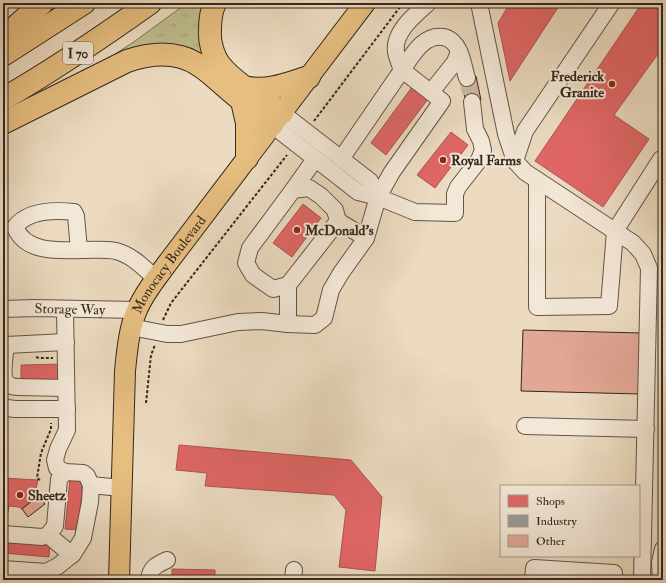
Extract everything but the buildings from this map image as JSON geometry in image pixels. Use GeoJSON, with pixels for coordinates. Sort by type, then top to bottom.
{"type":"FeatureCollection","features":[{"type":"Feature","properties":{"kind":"highway"},"geometry":{"type":"LineString","coordinates":[[3,38],[42,3]]}},
{"type":"Feature","properties":{"kind":"highway"},"geometry":{"type":"LineString","coordinates":[[3,55],[84,3]]}},
{"type":"Feature","properties":{"kind":"highway","name":"I 70"},"geometry":{"type":"LineString","coordinates":[[3,99],[96,42],[150,3]]}},
{"type":"Feature","properties":{"kind":"highway"},"geometry":{"type":"LineString","coordinates":[[215,3],[210,20],[212,49],[219,64],[244,94],[247,123],[247,158]]}},
{"type":"Feature","properties":{"kind":"highway"},"geometry":{"type":"LineString","coordinates":[[3,123],[127,61],[141,56],[154,54],[182,58],[195,63],[210,74],[244,94],[277,119]]}},
{"type":"Feature","properties":{"kind":"highway"},"geometry":{"type":"LineString","coordinates":[[244,94],[271,89],[309,76]]}},
{"type":"Feature","properties":{"kind":"main road","name":"Monocacy Boulevard"},"geometry":{"type":"LineString","coordinates":[[119,580],[125,371],[127,350],[134,318],[156,279],[365,3]]}},
{"type":"Feature","properties":{"kind":"street"},"geometry":{"type":"LineString","coordinates":[[428,3],[399,34],[396,44],[396,51],[402,70],[431,92],[455,62],[459,51]]}},
{"type":"Feature","properties":{"kind":"street"},"geometry":{"type":"LineString","coordinates":[[479,3],[506,134],[515,162],[525,172],[633,243],[643,254],[649,268],[642,580]]}},
{"type":"Feature","properties":{"kind":"street"},"geometry":{"type":"LineString","coordinates":[[515,162],[525,131],[611,4]]}},
{"type":"Feature","properties":{"kind":"street"},"geometry":{"type":"LineString","coordinates":[[341,159],[419,46],[427,39],[438,36],[448,38],[454,43],[459,51],[467,78]]}},
{"type":"Feature","properties":{"kind":"street","name":"Storage Way"},"geometry":{"type":"LineString","coordinates":[[3,309],[65,309],[134,318],[159,332],[167,334],[181,334],[238,322],[262,321],[315,325],[324,318],[331,290],[366,238],[378,197],[392,172],[442,101],[431,92]]}},
{"type":"Feature","properties":{"kind":"street"},"geometry":{"type":"LineString","coordinates":[[301,138],[315,158],[358,192],[378,197],[415,212],[455,213],[455,194],[458,187],[479,160],[483,150],[476,129],[472,102]]}},
{"type":"Feature","properties":{"kind":"street"},"geometry":{"type":"LineString","coordinates":[[277,119],[301,138],[341,159],[370,181],[378,197]]}},
{"type":"Feature","properties":{"kind":"street"},"geometry":{"type":"LineString","coordinates":[[315,158],[250,248],[246,263],[253,275],[273,289],[288,285],[338,221]]}},
{"type":"Feature","properties":{"kind":"street"},"geometry":{"type":"LineString","coordinates":[[537,180],[537,307],[609,306],[615,231],[661,160]]}},
{"type":"Feature","properties":{"kind":"street"},"geometry":{"type":"LineString","coordinates":[[293,190],[309,188],[321,196],[335,210],[338,221],[366,238]]}},
{"type":"Feature","properties":{"kind":"street"},"geometry":{"type":"LineString","coordinates":[[79,250],[102,249],[116,251],[129,256],[156,279]]}},
{"type":"Feature","properties":{"kind":"street"},"geometry":{"type":"LineString","coordinates":[[288,285],[288,324]]}},
{"type":"Feature","properties":{"kind":"street"},"geometry":{"type":"LineString","coordinates":[[3,569],[46,572],[58,566],[72,555],[83,538],[90,502],[91,485],[87,476],[83,473],[65,472],[57,468],[55,460],[58,449],[67,430],[65,309]]}},
{"type":"Feature","properties":{"kind":"street"},"geometry":{"type":"LineString","coordinates":[[66,342],[4,345],[4,377],[6,383],[18,388],[66,388]]}},
{"type":"Feature","properties":{"kind":"street"},"geometry":{"type":"LineString","coordinates":[[3,406],[15,409],[67,409]]}},
{"type":"Feature","properties":{"kind":"street"},"geometry":{"type":"LineString","coordinates":[[525,426],[646,429]]}},
{"type":"Feature","properties":{"kind":"street"},"geometry":{"type":"LineString","coordinates":[[3,534],[42,537],[48,535],[55,526],[59,479],[65,472]]}},
{"type":"Feature","properties":{"kind":"street"},"geometry":{"type":"LineString","coordinates":[[91,485],[122,488]]}},
{"type":"Feature","properties":{"kind":"street"},"geometry":{"type":"LineString","coordinates":[[48,535],[72,555]]}},
{"type":"Feature","properties":{"kind":"street"},"geometry":{"type":"LineString","coordinates":[[661,580],[660,563],[663,549]]}},
{"type":"Feature","properties":{"kind":"street"},"geometry":{"type":"LineString","coordinates":[[149,580],[150,570],[155,565],[166,560]]}},
{"type":"Feature","properties":{"kind":"street"},"geometry":{"type":"LineString","coordinates":[[533,580],[534,568],[614,574],[614,580]]}},
{"type":"Feature","properties":{"kind":"path"},"geometry":{"type":"LineString","coordinates":[[146,403],[151,355],[164,317],[171,303],[301,138],[403,3]]}},
{"type":"Feature","properties":{"kind":"green space"},"geometry":{"type":"Polygon","coordinates":[[[187,3],[209,3],[209,63],[190,54],[77,79],[135,41],[187,3]]]}},
{"type":"Feature","properties":{"kind":"tunnel"},"geometry":{"type":"LineString","coordinates":[[467,78],[472,102]]}},
{"type":"Feature","properties":{"kind":"place","name":"Frederick Granite"},"geometry":{"type":"Point","coordinates":[612,84]}},
{"type":"Feature","properties":{"kind":"place","name":"Royal Farms"},"geometry":{"type":"Point","coordinates":[443,160]}},
{"type":"Feature","properties":{"kind":"place","name":"McDonald's"},"geometry":{"type":"Point","coordinates":[297,230]}},
{"type":"Feature","properties":{"kind":"place","name":"Sheetz"},"geometry":{"type":"Point","coordinates":[20,495]}}]}
